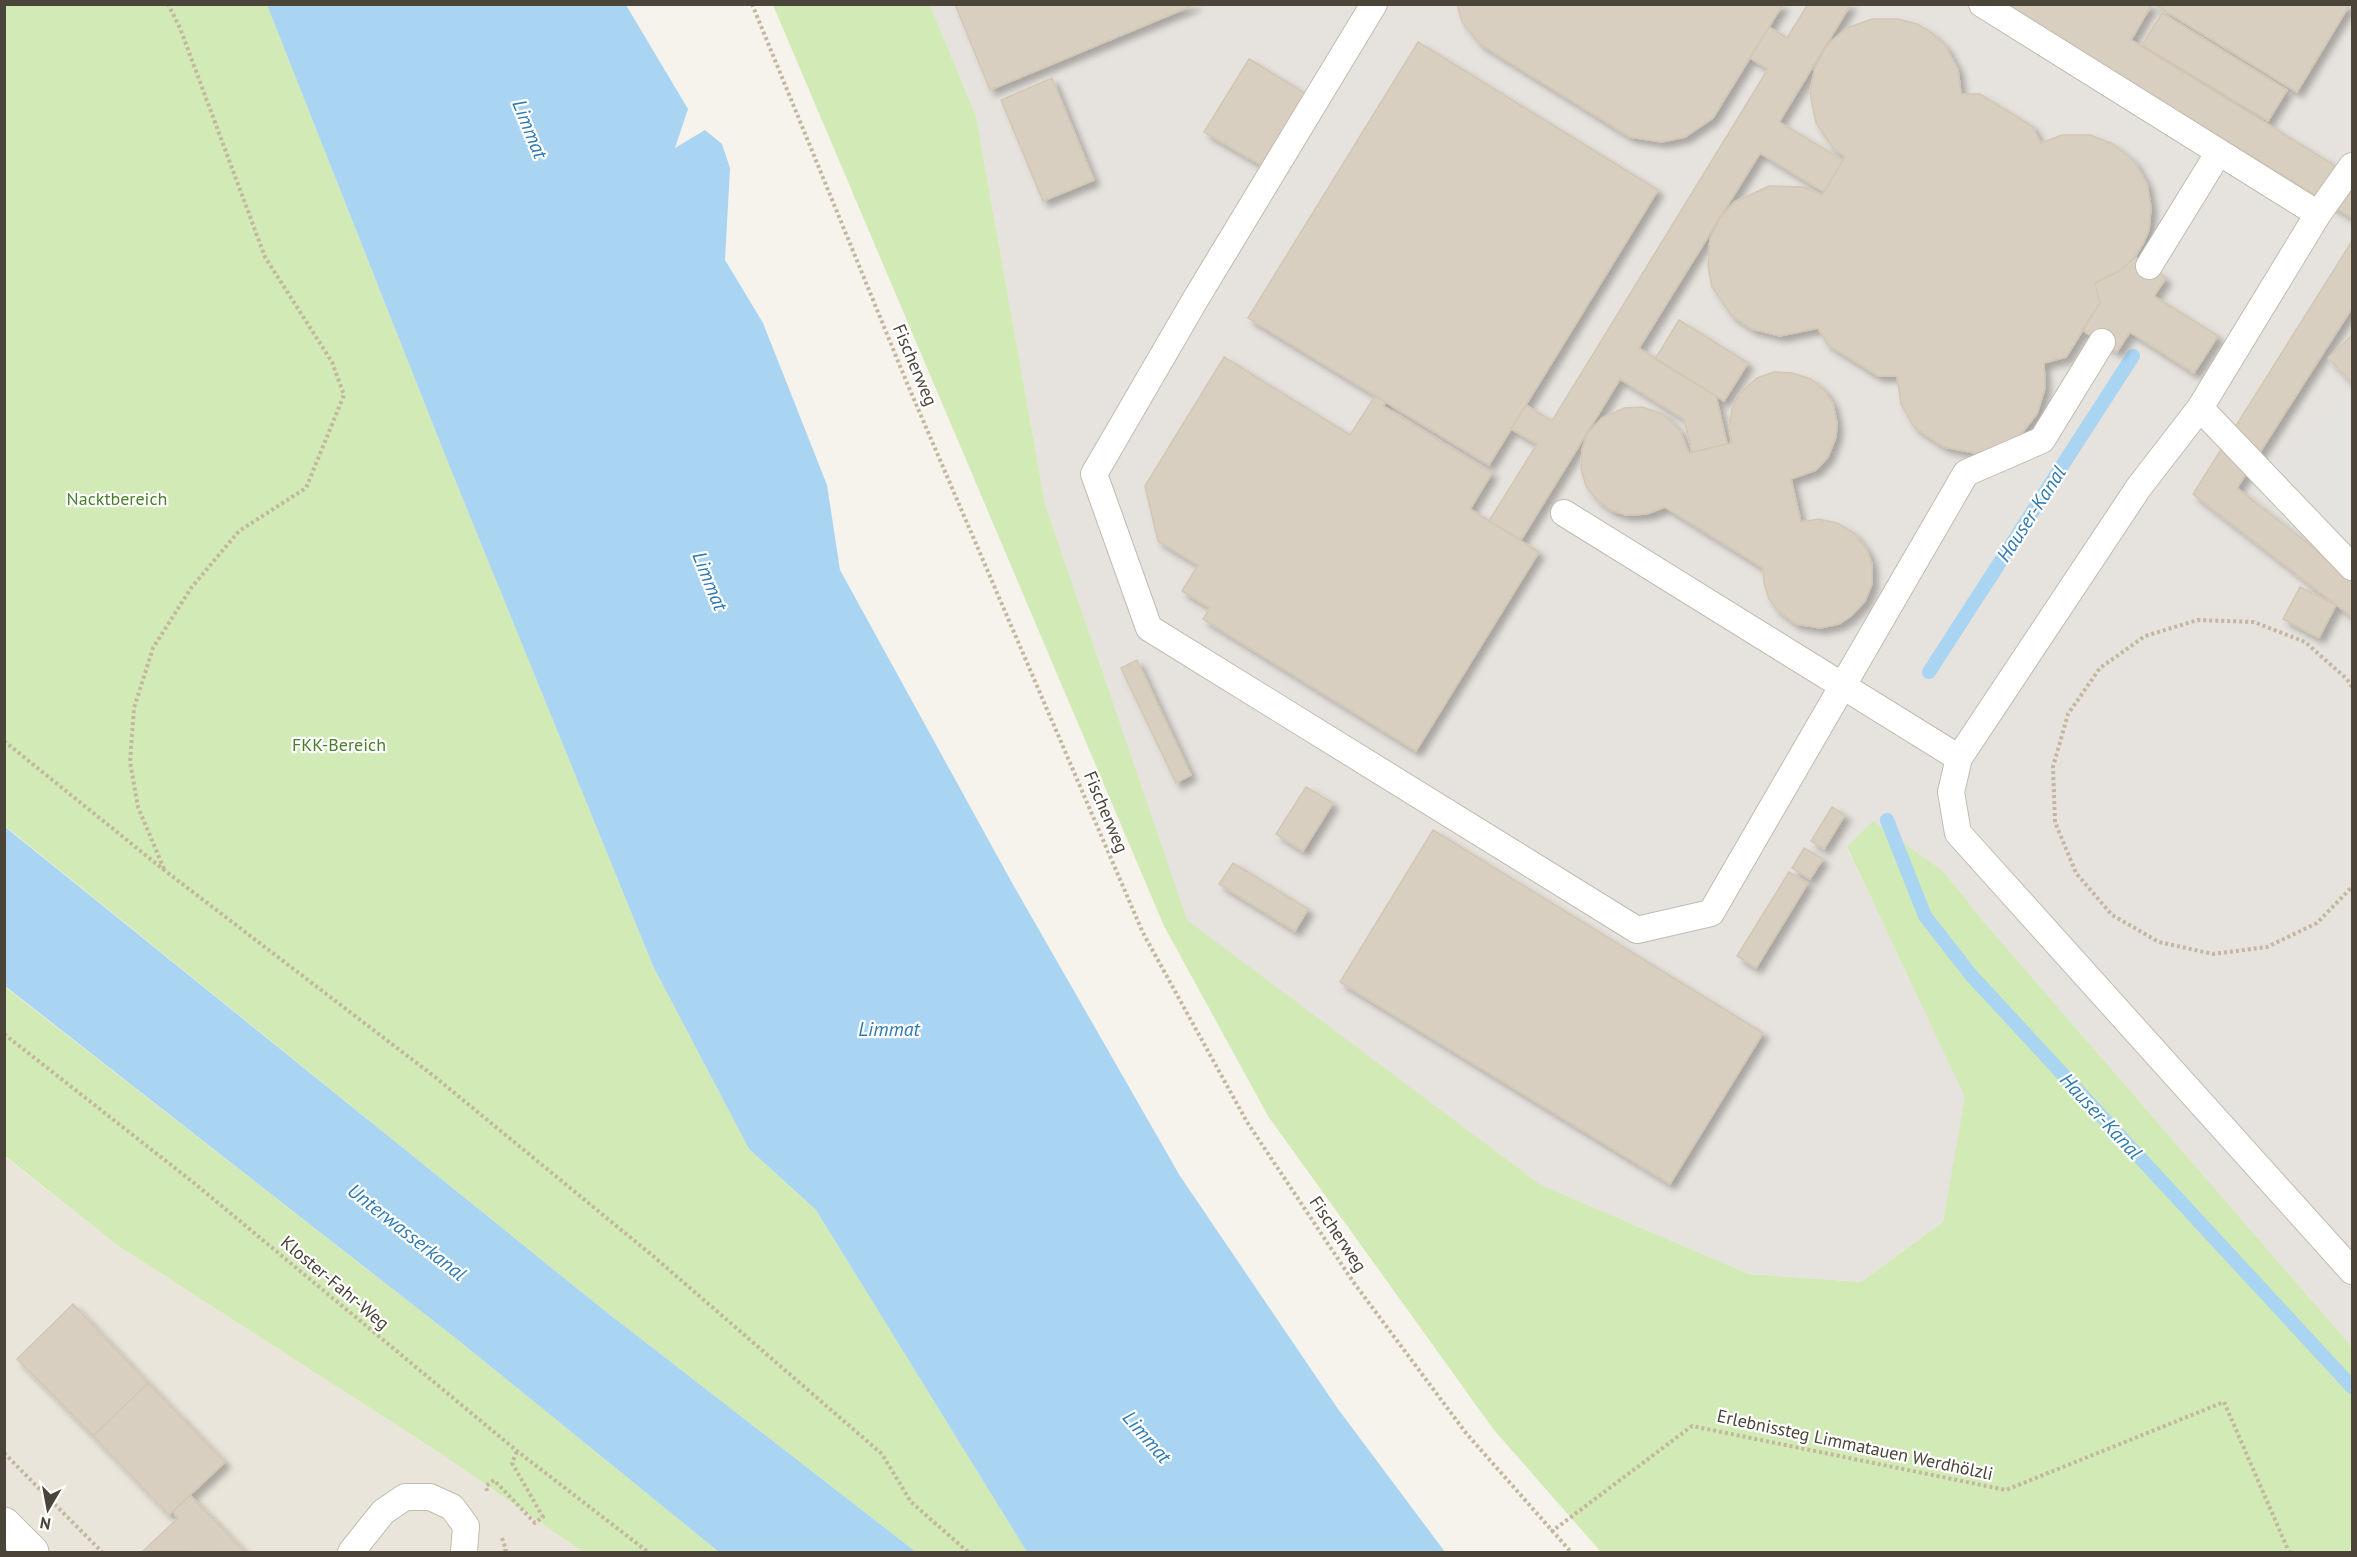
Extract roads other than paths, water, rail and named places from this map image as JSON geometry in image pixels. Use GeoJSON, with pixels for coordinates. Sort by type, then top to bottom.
{"type":"FeatureCollection","features":[{"type":"Feature","properties":{"kind":"street"},"geometry":{"type":"LineString","coordinates":[[4,1524],[32,1552]]}},
{"type":"Feature","properties":{"kind":"lane"},"geometry":{"type":"LineString","coordinates":[[1374,4],[1195,300],[1094,474],[1149,628],[1637,930],[1711,913],[1966,473],[2042,440],[2102,342]]}},
{"type":"Feature","properties":{"kind":"lane"},"geometry":{"type":"LineString","coordinates":[[1982,4],[2318,214]]}},
{"type":"Feature","properties":{"kind":"lane"},"geometry":{"type":"LineString","coordinates":[[2149,267],[2219,152]]}},
{"type":"Feature","properties":{"kind":"lane"},"geometry":{"type":"LineString","coordinates":[[2352,166],[2318,214],[2200,408],[2139,487],[1959,758],[1951,792],[1958,833],[2352,1271]]}},
{"type":"Feature","properties":{"kind":"lane"},"geometry":{"type":"LineString","coordinates":[[2200,408],[2352,567]]}},
{"type":"Feature","properties":{"kind":"lane"},"geometry":{"type":"LineString","coordinates":[[1564,513],[1959,758]]}},
{"type":"Feature","properties":{"kind":"lane"},"geometry":{"type":"LineString","coordinates":[[351,1552],[383,1512],[405,1497],[430,1497],[452,1507],[466,1526],[464,1552]]}},
{"type":"Feature","properties":{"kind":"water","name":"Limmat"},"geometry":{"type":"Polygon","coordinates":[[[267,5],[626,5],[688,109],[675,148],[705,130],[722,144],[730,168],[725,260],[763,323],[827,485],[840,570],[1011,881],[1180,1176],[1338,1409],[1445,1552],[1027,1552],[816,1210],[749,1149],[653,966],[447,460],[267,5]]]}},
{"type":"Feature","properties":{"kind":"water","name":"Unterwasserkanal"},"geometry":{"type":"Polygon","coordinates":[[[4,826],[600,1307],[916,1552],[719,1552],[463,1344],[5,986],[4,826]]]}},
{"type":"Feature","properties":{"kind":"waterway","name":"Hauser-Kanal"},"geometry":{"type":"LineString","coordinates":[[1929,672],[2133,356]]}},
{"type":"Feature","properties":{"kind":"waterway","name":"Hauser-Kanal"},"geometry":{"type":"LineString","coordinates":[[1887,820],[1925,916],[1971,975],[2352,1387]]}},
{"type":"Feature","properties":{"kind":"park label","name":"Nacktbereich"},"geometry":{"type":"Point","coordinates":[117,499]}},
{"type":"Feature","properties":{"kind":"park label","name":"FKK-Bereich"},"geometry":{"type":"Point","coordinates":[339,745]}}]}
